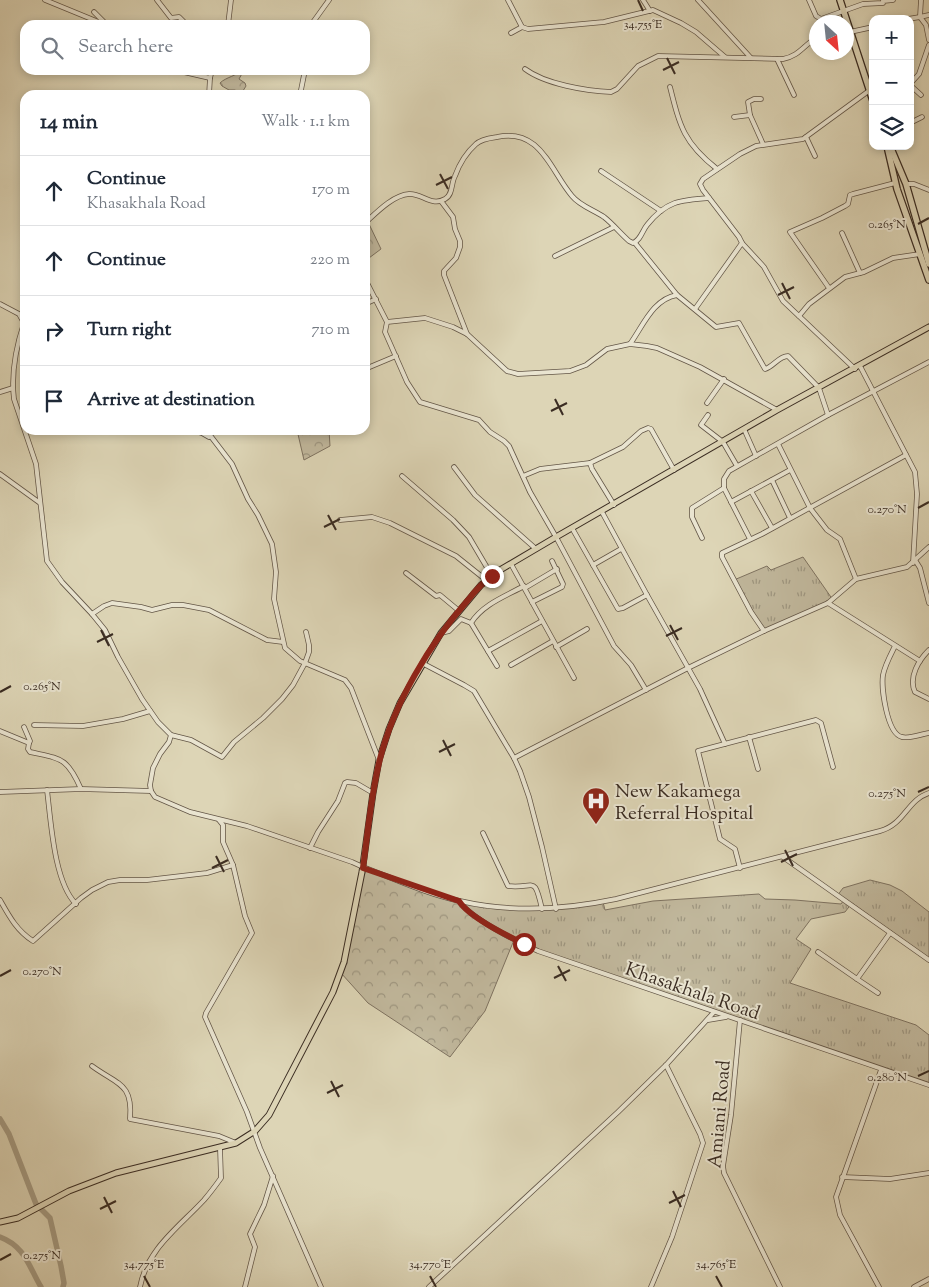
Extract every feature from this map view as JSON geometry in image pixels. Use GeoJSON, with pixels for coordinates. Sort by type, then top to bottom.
{"type":"FeatureCollection","features":[{"type":"Feature","properties":{"kind":"highway"},"geometry":{"type":"LineString","coordinates":[[840,0],[845,15]]}},
{"type":"Feature","properties":{"kind":"highway"},"geometry":{"type":"LineString","coordinates":[[854,41],[869,80]]}},
{"type":"Feature","properties":{"kind":"highway"},"geometry":{"type":"LineString","coordinates":[[889,150],[899,196],[921,253],[929,280]]}},
{"type":"Feature","properties":{"kind":"highway"},"geometry":{"type":"LineString","coordinates":[[890,150],[906,184],[929,264]]}},
{"type":"Feature","properties":{"kind":"highway"},"geometry":{"type":"LineString","coordinates":[[899,196],[909,193]]}},
{"type":"Feature","properties":{"kind":"main road"},"geometry":{"type":"LineString","coordinates":[[0,1222],[18,1218],[69,1191],[116,1174],[236,1144],[255,1131],[265,1121],[338,980],[344,962],[363,868],[379,760],[389,728],[400,702],[441,634],[458,610],[486,580],[556,537],[777,410],[929,327]]}},
{"type":"Feature","properties":{"kind":"street"},"geometry":{"type":"LineString","coordinates":[[45,0],[94,20]]}},
{"type":"Feature","properties":{"kind":"street"},"geometry":{"type":"LineString","coordinates":[[157,0],[171,18],[179,17],[182,20]]}},
{"type":"Feature","properties":{"kind":"street"},"geometry":{"type":"LineString","coordinates":[[229,20],[231,0]]}},
{"type":"Feature","properties":{"kind":"street"},"geometry":{"type":"LineString","coordinates":[[315,20],[329,0]]}},
{"type":"Feature","properties":{"kind":"street"},"geometry":{"type":"LineString","coordinates":[[508,0],[522,27],[528,29],[584,25],[650,11],[660,12],[681,23],[725,56]]}},
{"type":"Feature","properties":{"kind":"street"},"geometry":{"type":"LineString","coordinates":[[643,0],[650,11]]}},
{"type":"Feature","properties":{"kind":"street"},"geometry":{"type":"LineString","coordinates":[[698,0],[751,58]]}},
{"type":"Feature","properties":{"kind":"street"},"geometry":{"type":"LineString","coordinates":[[809,0],[816,16],[820,19],[863,4],[883,3],[883,1],[893,0]]}},
{"type":"Feature","properties":{"kind":"street"},"geometry":{"type":"LineString","coordinates":[[921,0],[920,17],[926,25],[929,40]]}},
{"type":"Feature","properties":{"kind":"street"},"geometry":{"type":"LineString","coordinates":[[94,12],[101,20]]}},
{"type":"Feature","properties":{"kind":"street"},"geometry":{"type":"LineString","coordinates":[[914,18],[929,15]]}},
{"type":"Feature","properties":{"kind":"street"},"geometry":{"type":"LineString","coordinates":[[511,33],[522,27]]}},
{"type":"Feature","properties":{"kind":"street"},"geometry":{"type":"LineString","coordinates":[[854,31],[869,28]]}},
{"type":"Feature","properties":{"kind":"street"},"geometry":{"type":"LineString","coordinates":[[525,69],[533,75],[558,83],[611,92],[617,89],[638,66],[658,56],[725,56],[777,60],[794,56],[809,43]]}},
{"type":"Feature","properties":{"kind":"street"},"geometry":{"type":"LineString","coordinates":[[914,81],[920,74],[929,46]]}},
{"type":"Feature","properties":{"kind":"street"},"geometry":{"type":"LineString","coordinates":[[777,60],[794,95]]}},
{"type":"Feature","properties":{"kind":"street"},"geometry":{"type":"LineString","coordinates":[[197,75],[210,78]]}},
{"type":"Feature","properties":{"kind":"street"},"geometry":{"type":"LineString","coordinates":[[210,90],[211,75]]}},
{"type":"Feature","properties":{"kind":"street"},"geometry":{"type":"LineString","coordinates":[[301,90],[304,75]]}},
{"type":"Feature","properties":{"kind":"street"},"geometry":{"type":"LineString","coordinates":[[670,87],[679,122],[684,133],[700,156],[717,170]]}},
{"type":"Feature","properties":{"kind":"street"},"geometry":{"type":"LineString","coordinates":[[914,89],[921,95]]}},
{"type":"Feature","properties":{"kind":"street"},"geometry":{"type":"LineString","coordinates":[[855,369],[780,298],[764,267],[742,242],[700,184],[703,179],[749,150],[763,144],[797,141],[806,137],[869,91]]}},
{"type":"Feature","properties":{"kind":"street"},"geometry":{"type":"LineString","coordinates":[[761,99],[754,99],[748,102],[750,115],[763,144]]}},
{"type":"Feature","properties":{"kind":"street"},"geometry":{"type":"LineString","coordinates":[[734,116],[750,115]]}},
{"type":"Feature","properties":{"kind":"street"},"geometry":{"type":"LineString","coordinates":[[914,121],[922,117]]}},
{"type":"Feature","properties":{"kind":"street"},"geometry":{"type":"LineString","coordinates":[[370,219],[388,203],[404,195],[410,194],[425,200],[441,201],[449,197],[454,176],[476,144],[497,137],[517,137],[528,140],[542,153],[572,197],[605,218],[628,241],[635,242],[677,295],[716,327],[739,323],[764,368],[768,368],[787,356],[819,388],[828,415]]}},
{"type":"Feature","properties":{"kind":"street"},"geometry":{"type":"LineString","coordinates":[[806,137],[815,156]]}},
{"type":"Feature","properties":{"kind":"street"},"geometry":{"type":"LineString","coordinates":[[602,172],[661,210]]}},
{"type":"Feature","properties":{"kind":"street"},"geometry":{"type":"LineString","coordinates":[[829,288],[790,232],[848,204],[849,198],[853,194],[895,183]]}},
{"type":"Feature","properties":{"kind":"street"},"geometry":{"type":"LineString","coordinates":[[906,184],[914,184],[929,190]]}},
{"type":"Feature","properties":{"kind":"street"},"geometry":{"type":"LineString","coordinates":[[635,242],[661,210],[681,200],[709,198]]}},
{"type":"Feature","properties":{"kind":"street"},"geometry":{"type":"LineString","coordinates":[[441,201],[453,217],[460,241],[458,254],[444,271],[444,276],[467,334]]}},
{"type":"Feature","properties":{"kind":"street"},"geometry":{"type":"LineString","coordinates":[[555,256],[614,227]]}},
{"type":"Feature","properties":{"kind":"street"},"geometry":{"type":"LineString","coordinates":[[842,233],[860,273]]}},
{"type":"Feature","properties":{"kind":"street"},"geometry":{"type":"LineString","coordinates":[[695,309],[717,276],[742,245],[742,242]]}},
{"type":"Feature","properties":{"kind":"street"},"geometry":{"type":"LineString","coordinates":[[799,316],[809,304],[844,277],[860,273],[893,258],[921,253]]}},
{"type":"Feature","properties":{"kind":"street"},"geometry":{"type":"LineString","coordinates":[[370,288],[383,318],[387,322]]}},
{"type":"Feature","properties":{"kind":"street"},"geometry":{"type":"LineString","coordinates":[[630,344],[660,302],[670,296],[677,295]]}},
{"type":"Feature","properties":{"kind":"street"},"geometry":{"type":"LineString","coordinates":[[370,302],[376,299]]}},
{"type":"Feature","properties":{"kind":"street"},"geometry":{"type":"LineString","coordinates":[[0,304],[20,316]]}},
{"type":"Feature","properties":{"kind":"street"},"geometry":{"type":"LineString","coordinates":[[387,322],[425,318],[433,320],[467,334],[507,371],[518,374],[570,372],[579,369],[607,350],[630,344],[657,348],[724,379],[777,410]]}},
{"type":"Feature","properties":{"kind":"street"},"geometry":{"type":"LineString","coordinates":[[387,322],[385,332],[407,382],[420,402],[479,420],[490,432],[509,446],[522,476],[614,646],[631,665],[646,690]]}},
{"type":"Feature","properties":{"kind":"street"},"geometry":{"type":"LineString","coordinates":[[20,336],[13,388],[20,417]]}},
{"type":"Feature","properties":{"kind":"street"},"geometry":{"type":"LineString","coordinates":[[370,367],[396,356]]}},
{"type":"Feature","properties":{"kind":"street"},"geometry":{"type":"LineString","coordinates":[[750,539],[724,488],[726,475],[737,466],[828,415],[929,362]]}},
{"type":"Feature","properties":{"kind":"street"},"geometry":{"type":"LineString","coordinates":[[860,366],[915,472],[914,561],[920,568],[929,603]]}},
{"type":"Feature","properties":{"kind":"street"},"geometry":{"type":"LineString","coordinates":[[707,403],[724,379]]}},
{"type":"Feature","properties":{"kind":"street"},"geometry":{"type":"LineString","coordinates":[[0,392],[13,388]]}},
{"type":"Feature","properties":{"kind":"street"},"geometry":{"type":"LineString","coordinates":[[708,415],[701,426],[723,442],[737,466]]}},
{"type":"Feature","properties":{"kind":"street"},"geometry":{"type":"LineString","coordinates":[[522,476],[540,469],[590,462],[624,446],[641,431],[648,428],[651,429],[674,470]]}},
{"type":"Feature","properties":{"kind":"street"},"geometry":{"type":"LineString","coordinates":[[744,429],[756,456]]}},
{"type":"Feature","properties":{"kind":"street"},"geometry":{"type":"LineString","coordinates":[[26,435],[36,464],[48,562],[62,582],[105,630],[118,658],[150,711],[171,735],[191,740],[222,757],[234,742],[282,699],[293,684],[304,664],[309,645],[306,632]]}},
{"type":"Feature","properties":{"kind":"street"},"geometry":{"type":"LineString","coordinates":[[206,435],[211,438]]}},
{"type":"Feature","properties":{"kind":"street"},"geometry":{"type":"LineString","coordinates":[[209,435],[232,464],[272,544],[276,572],[274,599],[283,642],[289,653],[304,664],[345,680],[351,688],[379,760]]}},
{"type":"Feature","properties":{"kind":"street"},"geometry":{"type":"LineString","coordinates":[[778,444],[810,508],[827,530],[840,539],[856,579]]}},
{"type":"Feature","properties":{"kind":"street"},"geometry":{"type":"LineString","coordinates":[[764,631],[751,612],[721,556],[723,552],[772,528],[906,456]]}},
{"type":"Feature","properties":{"kind":"street"},"geometry":{"type":"LineString","coordinates":[[590,462],[592,469],[614,505]]}},
{"type":"Feature","properties":{"kind":"street"},"geometry":{"type":"LineString","coordinates":[[454,467],[475,495],[536,549]]}},
{"type":"Feature","properties":{"kind":"street"},"geometry":{"type":"LineString","coordinates":[[731,502],[790,470]]}},
{"type":"Feature","properties":{"kind":"street"},"geometry":{"type":"LineString","coordinates":[[0,474],[40,503]]}},
{"type":"Feature","properties":{"kind":"street"},"geometry":{"type":"LineString","coordinates":[[402,476],[453,520],[469,537],[492,576]]}},
{"type":"Feature","properties":{"kind":"street"},"geometry":{"type":"LineString","coordinates":[[772,480],[790,518]]}},
{"type":"Feature","properties":{"kind":"street"},"geometry":{"type":"LineString","coordinates":[[702,538],[692,517],[692,508],[724,488]]}},
{"type":"Feature","properties":{"kind":"street"},"geometry":{"type":"LineString","coordinates":[[751,491],[772,528]]}},
{"type":"Feature","properties":{"kind":"street"},"geometry":{"type":"LineString","coordinates":[[602,512],[700,689],[725,744]]}},
{"type":"Feature","properties":{"kind":"street"},"geometry":{"type":"LineString","coordinates":[[340,520],[372,518],[390,523],[456,556],[486,580]]}},
{"type":"Feature","properties":{"kind":"street"},"geometry":{"type":"LineString","coordinates":[[572,528],[618,609],[647,595]]}},
{"type":"Feature","properties":{"kind":"street"},"geometry":{"type":"LineString","coordinates":[[514,758],[688,668],[764,631],[828,603],[856,579],[900,570],[914,561],[929,547]]}},
{"type":"Feature","properties":{"kind":"street"},"geometry":{"type":"LineString","coordinates":[[593,565],[621,548]]}},
{"type":"Feature","properties":{"kind":"street"},"geometry":{"type":"LineString","coordinates":[[532,602],[562,587],[563,582],[552,561]]}},
{"type":"Feature","properties":{"kind":"street"},"geometry":{"type":"LineString","coordinates":[[511,564],[574,678]]}},
{"type":"Feature","properties":{"kind":"street"},"geometry":{"type":"LineString","coordinates":[[471,623],[477,614],[485,608],[557,569]]}},
{"type":"Feature","properties":{"kind":"street"},"geometry":{"type":"LineString","coordinates":[[406,574],[436,596],[440,595],[458,610]]}},
{"type":"Feature","properties":{"kind":"street"},"geometry":{"type":"LineString","coordinates":[[92,614],[112,603],[152,610],[172,605],[183,605],[209,610],[267,640],[283,642]]}},
{"type":"Feature","properties":{"kind":"street"},"geometry":{"type":"LineString","coordinates":[[828,603],[920,661]]}},
{"type":"Feature","properties":{"kind":"street"},"geometry":{"type":"LineString","coordinates":[[441,634],[449,631],[461,619],[471,623],[496,666]]}},
{"type":"Feature","properties":{"kind":"street"},"geometry":{"type":"LineString","coordinates":[[488,651],[542,621]]}},
{"type":"Feature","properties":{"kind":"street"},"geometry":{"type":"LineString","coordinates":[[556,646],[587,629]]}},
{"type":"Feature","properties":{"kind":"street"},"geometry":{"type":"LineString","coordinates":[[511,664],[553,641]]}},
{"type":"Feature","properties":{"kind":"street"},"geometry":{"type":"LineString","coordinates":[[895,646],[885,668],[883,685],[887,712],[893,730],[902,737],[929,733]]}},
{"type":"Feature","properties":{"kind":"street"},"geometry":{"type":"LineString","coordinates":[[929,650],[920,661],[912,681],[916,692],[929,699]]}},
{"type":"Feature","properties":{"kind":"street"},"geometry":{"type":"LineString","coordinates":[[422,663],[474,691],[514,758],[529,797],[551,880],[556,909]]}},
{"type":"Feature","properties":{"kind":"street"},"geometry":{"type":"LineString","coordinates":[[34,725],[83,726],[123,720],[150,711]]}},
{"type":"Feature","properties":{"kind":"street"},"geometry":{"type":"LineString","coordinates":[[740,868],[735,849],[720,839],[698,751],[816,720],[821,723],[833,767]]}},
{"type":"Feature","properties":{"kind":"street"},"geometry":{"type":"LineString","coordinates":[[24,727],[30,741],[28,749],[30,752],[65,762],[81,789]]}},
{"type":"Feature","properties":{"kind":"street"},"geometry":{"type":"LineString","coordinates":[[0,731],[29,743]]}},
{"type":"Feature","properties":{"kind":"street"},"geometry":{"type":"LineString","coordinates":[[171,735],[169,742],[153,768],[151,791],[155,797],[190,812],[247,826],[459,901],[501,907],[556,909],[616,899],[783,857],[891,828],[900,821],[918,798],[929,793]]}},
{"type":"Feature","properties":{"kind":"street"},"geometry":{"type":"LineString","coordinates":[[749,737],[758,769]]}},
{"type":"Feature","properties":{"kind":"street"},"geometry":{"type":"LineString","coordinates":[[310,848],[348,782],[356,783],[373,793]]}},
{"type":"Feature","properties":{"kind":"street"},"geometry":{"type":"LineString","coordinates":[[0,792],[81,789],[151,791]]}},
{"type":"Feature","properties":{"kind":"street"},"geometry":{"type":"LineString","coordinates":[[47,790],[60,875],[69,897],[76,904]]}},
{"type":"Feature","properties":{"kind":"street"},"geometry":{"type":"LineString","coordinates":[[219,820],[223,824],[223,842],[233,865],[245,916],[252,933],[206,1013],[206,1017],[255,1131],[260,1148],[321,1287]]}},
{"type":"Feature","properties":{"kind":"street"},"geometry":{"type":"LineString","coordinates":[[483,833],[508,886],[534,886],[537,889],[542,909]]}},
{"type":"Feature","properties":{"kind":"street"},"geometry":{"type":"LineString","coordinates":[[783,857],[929,960]]}},
{"type":"Feature","properties":{"kind":"street"},"geometry":{"type":"LineString","coordinates":[[0,900],[16,927],[24,936],[33,941],[92,890],[108,882],[147,880],[207,873],[233,865]]}},
{"type":"Feature","properties":{"kind":"street","name":"Khasakhala Road"},"geometry":{"type":"LineString","coordinates":[[459,901],[463,907],[474,915],[515,940],[538,951],[929,1085]]}},
{"type":"Feature","properties":{"kind":"street"},"geometry":{"type":"LineString","coordinates":[[857,979],[890,933]]}},
{"type":"Feature","properties":{"kind":"street"},"geometry":{"type":"LineString","coordinates":[[818,952],[878,993]]}},
{"type":"Feature","properties":{"kind":"street"},"geometry":{"type":"LineString","coordinates":[[429,1287],[618,1112],[666,1065],[714,1012]]}},
{"type":"Feature","properties":{"kind":"street"},"geometry":{"type":"LineString","coordinates":[[708,1020],[729,1016]]}},
{"type":"Feature","properties":{"kind":"street","name":"Amiani Road"},"geometry":{"type":"LineString","coordinates":[[740,1020],[731,1115],[723,1166],[724,1173],[780,1287]]}},
{"type":"Feature","properties":{"kind":"street"},"geometry":{"type":"LineString","coordinates":[[651,1287],[672,1236],[703,1143],[698,1128],[666,1065]]}},
{"type":"Feature","properties":{"kind":"street"},"geometry":{"type":"LineString","coordinates":[[92,1066],[125,1087],[130,1099],[130,1120],[218,1136],[236,1144]]}},
{"type":"Feature","properties":{"kind":"street"},"geometry":{"type":"LineString","coordinates":[[879,1287],[840,1215],[836,1197],[882,1070]]}},
{"type":"Feature","properties":{"kind":"street"},"geometry":{"type":"LineString","coordinates":[[140,1287],[147,1265],[156,1249],[205,1199],[221,1178],[220,1148]]}},
{"type":"Feature","properties":{"kind":"street"},"geometry":{"type":"LineString","coordinates":[[842,1177],[890,1179],[929,1173]]}},
{"type":"Feature","properties":{"kind":"street"},"geometry":{"type":"LineString","coordinates":[[245,1287],[256,1247],[250,1234],[264,1205],[273,1176]]}},
{"type":"Feature","properties":{"kind":"street"},"geometry":{"type":"LineString","coordinates":[[914,1287],[929,1279]]}},
{"type":"Feature","properties":{"kind":"green space"},"geometry":{"type":"Polygon","coordinates":[[[235,75],[241,75],[239,79],[246,86],[244,90],[229,90],[220,83],[235,75]]]}},
{"type":"Feature","properties":{"kind":"green space"},"geometry":{"type":"Polygon","coordinates":[[[370,226],[381,249],[370,257],[370,226]]]}},
{"type":"Feature","properties":{"kind":"green space"},"geometry":{"type":"Polygon","coordinates":[[[298,435],[329,435],[330,446],[304,460],[298,435]]]}},
{"type":"Feature","properties":{"kind":"green space"},"geometry":{"type":"Polygon","coordinates":[[[803,557],[833,600],[765,631],[734,580],[767,566],[771,570],[803,557]]]}},
{"type":"Feature","properties":{"kind":"green space"},"geometry":{"type":"Polygon","coordinates":[[[363,868],[458,902],[514,940],[485,1011],[450,1057],[368,1003],[341,973],[363,868]]]}},
{"type":"Feature","properties":{"kind":"green space"},"geometry":{"type":"Polygon","coordinates":[[[870,880],[890,885],[902,891],[929,912],[929,958],[852,903],[845,912],[811,919],[796,939],[811,949],[790,983],[916,1025],[929,1035],[929,1083],[523,945],[488,924],[458,902],[546,910],[603,902],[605,910],[653,901],[759,894],[765,899],[841,904],[844,900],[837,896],[843,888],[870,880]]]}},
{"type":"Feature","properties":{"kind":"waterway"},"geometry":{"type":"LineString","coordinates":[[0,1119],[9,1134],[36,1204],[50,1218],[61,1266],[63,1287]]}},
{"type":"Feature","properties":{"kind":"waterway"},"geometry":{"type":"LineString","coordinates":[[0,1237],[21,1252],[41,1287]]}},
{"type":"Feature","properties":{"kind":"place","name":"New Kakamega Referral Hospital"},"geometry":{"type":"Point","coordinates":[596,825]}},
{"type":"Feature","properties":{"kind":"route"},"geometry":{"type":"LineString","coordinates":[[492,576],[458,610],[422,663],[400,702],[379,760],[363,868],[459,901],[463,907],[474,915],[524,944]]}}]}
